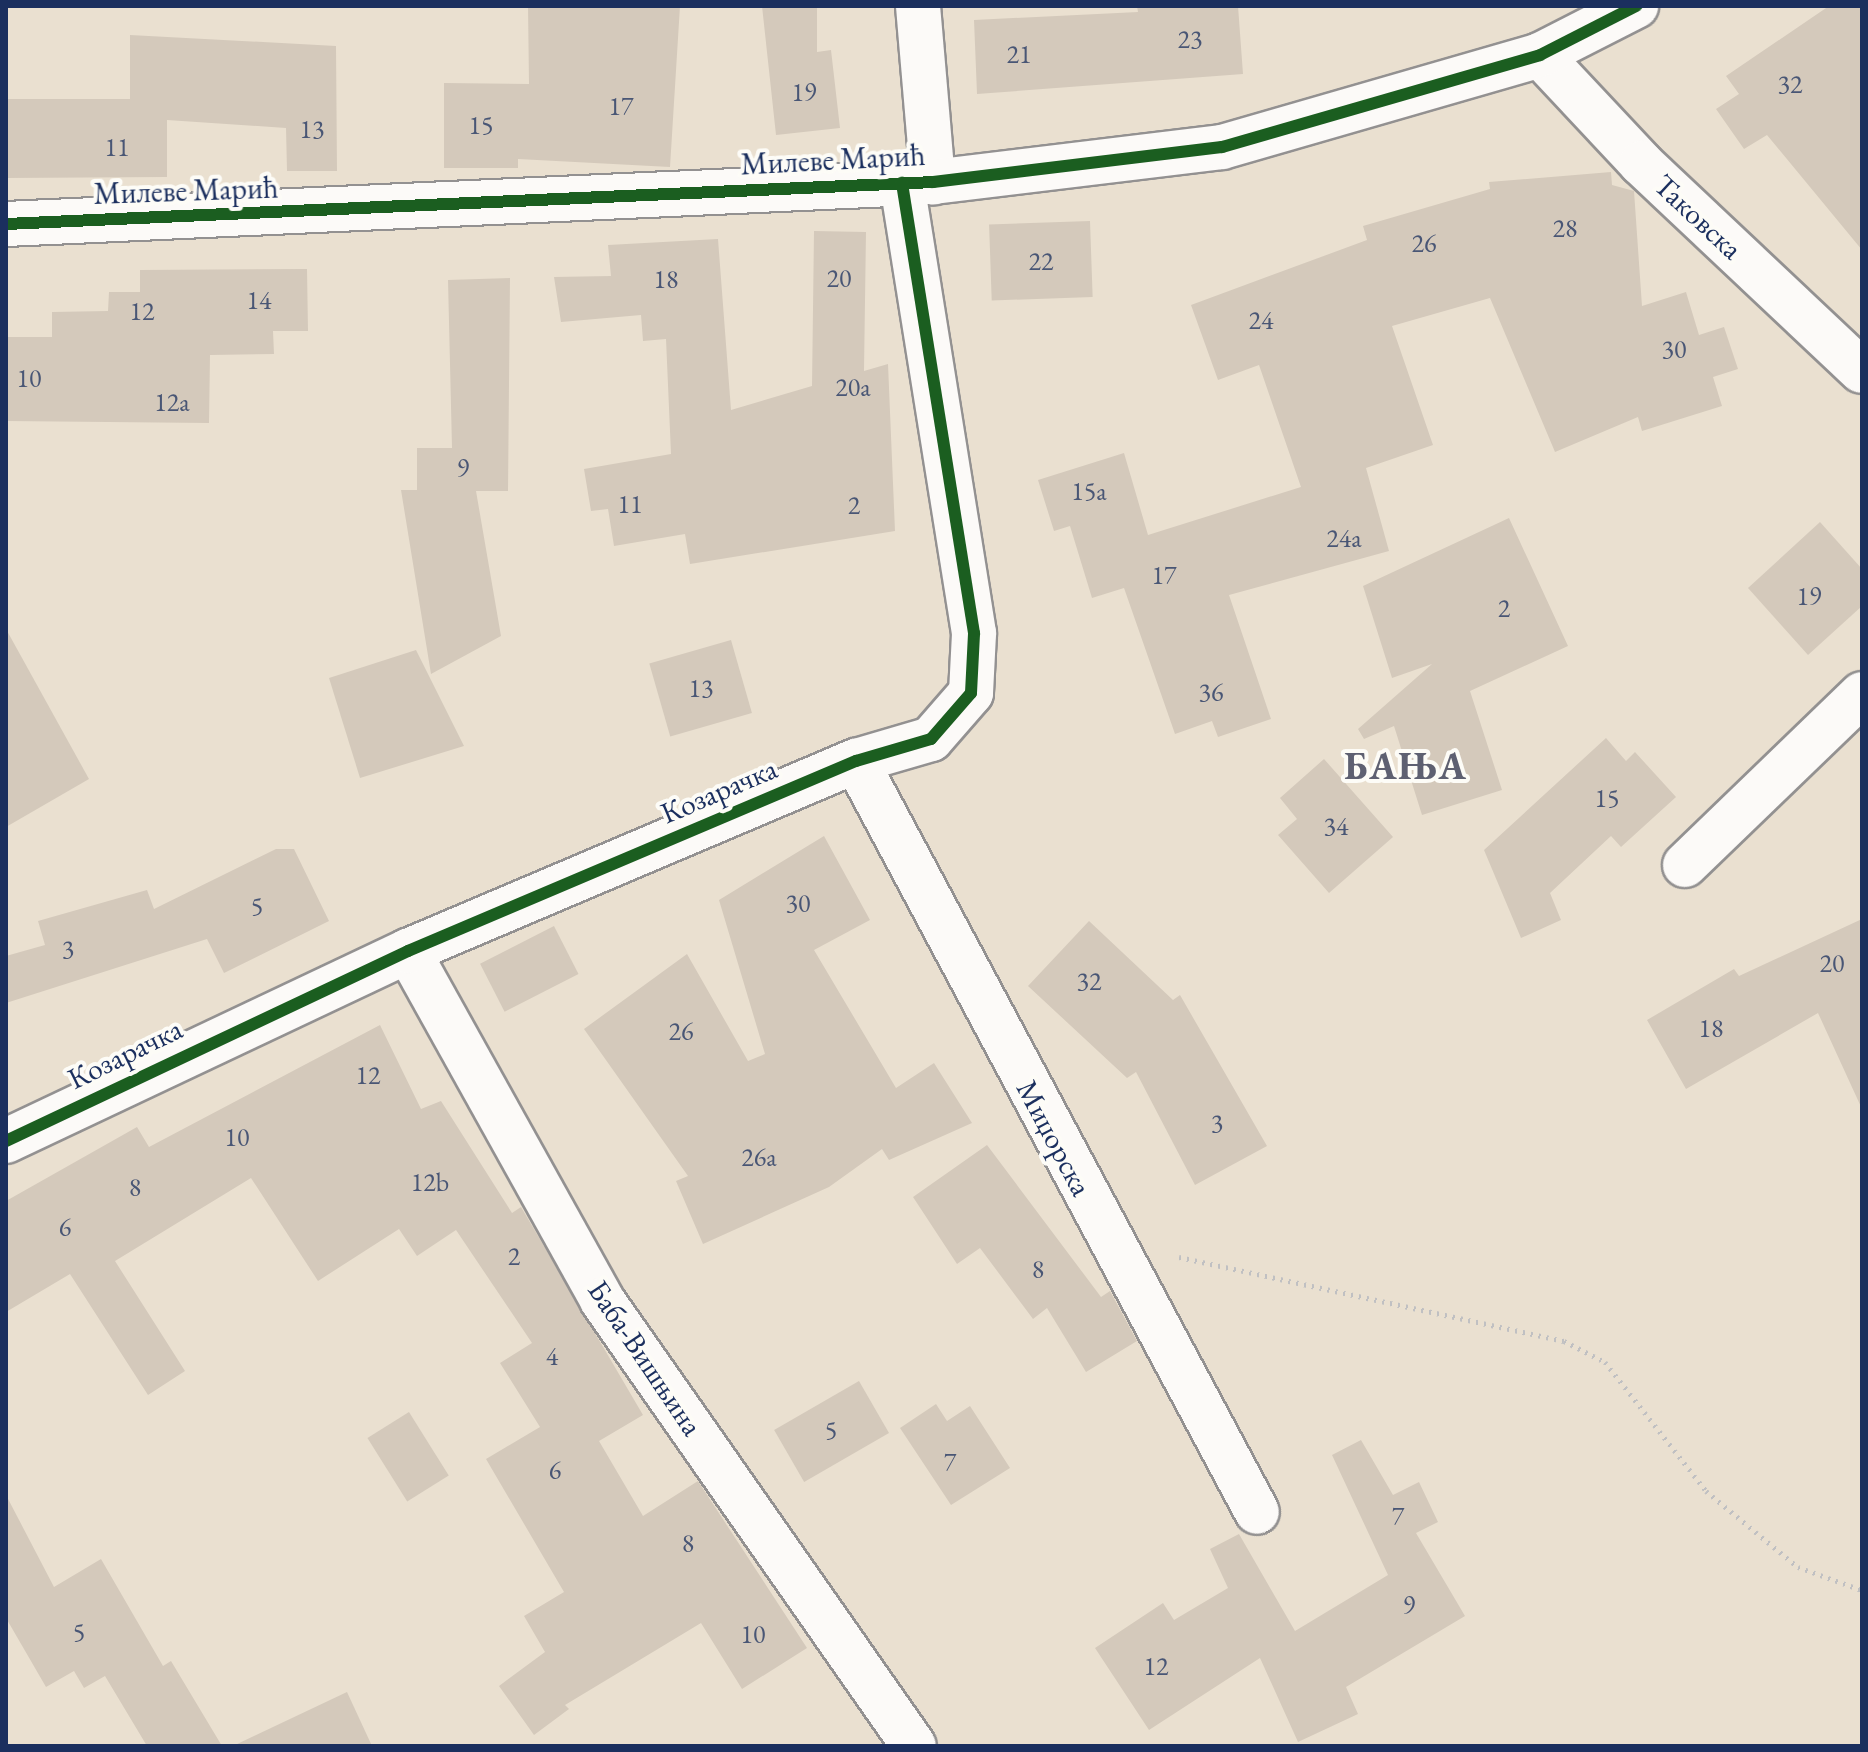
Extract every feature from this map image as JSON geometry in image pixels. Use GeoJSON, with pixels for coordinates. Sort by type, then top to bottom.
{"type":"FeatureCollection","features":[{"type":"Feature","properties":{"kind":"street","name":"Козарачка"},"geometry":{"type":"LineString","coordinates":[[6,1141],[408,951],[856,761],[931,739],[971,693],[974,633],[918,182],[918,6]]}},
{"type":"Feature","properties":{"kind":"street","name":"Милеве Марић"},"geometry":{"type":"LineString","coordinates":[[6,224],[918,182],[1222,147],[1540,55],[1636,6]]}},
{"type":"Feature","properties":{"kind":"street","name":"Таковска"},"geometry":{"type":"LineString","coordinates":[[1540,55],[1641,163],[1862,371]]}},
{"type":"Feature","properties":{"kind":"street"},"geometry":{"type":"LineString","coordinates":[[1685,865],[1862,694]]}},
{"type":"Feature","properties":{"kind":"street","name":"Миџорска"},"geometry":{"type":"LineString","coordinates":[[856,761],[1115,1253],[1257,1512]]}},
{"type":"Feature","properties":{"kind":"street","name":"Баба-Вишњина"},"geometry":{"type":"LineString","coordinates":[[408,951],[602,1300],[914,1746]]}},
{"type":"Feature","properties":{"kind":"path"},"geometry":{"type":"LineString","coordinates":[[1115,1253],[1170,1255],[1564,1341],[1605,1362],[1706,1491],[1798,1567],[1862,1590]]}},
{"type":"Feature","properties":{"kind":"building"},"geometry":{"type":"Polygon","coordinates":[[[528,6],[680,6],[670,167],[518,159],[518,168],[444,168],[444,83],[529,84],[528,6]]]}},
{"type":"Feature","properties":{"kind":"building"},"geometry":{"type":"Polygon","coordinates":[[[762,6],[817,6],[817,52],[831,50],[840,128],[776,135],[762,6]]]}},
{"type":"Feature","properties":{"kind":"building"},"geometry":{"type":"Polygon","coordinates":[[[1137,6],[1238,6],[1243,74],[977,94],[974,20],[1138,12],[1137,6]]]}},
{"type":"Feature","properties":{"kind":"building"},"geometry":{"type":"Polygon","coordinates":[[[1829,6],[1862,6],[1862,250],[1767,135],[1744,149],[1716,109],[1739,94],[1726,76],[1829,6]]]}},
{"type":"Feature","properties":{"kind":"building"},"geometry":{"type":"Polygon","coordinates":[[[130,35],[336,46],[337,171],[287,171],[286,128],[167,120],[167,177],[6,178],[6,99],[130,99],[130,35]]]}},
{"type":"Feature","properties":{"kind":"building"},"geometry":{"type":"Polygon","coordinates":[[[1611,172],[1612,185],[1634,191],[1642,306],[1686,292],[1699,335],[1724,327],[1738,369],[1713,377],[1722,406],[1642,431],[1638,417],[1555,452],[1490,298],[1392,326],[1433,445],[1366,468],[1389,551],[1229,595],[1271,719],[1218,737],[1212,721],[1175,734],[1124,588],[1092,598],[1070,526],[1054,531],[1038,480],[1124,453],[1148,535],[1301,487],[1259,365],[1218,380],[1191,305],[1367,240],[1363,226],[1490,189],[1489,182],[1611,172]]]}},
{"type":"Feature","properties":{"kind":"building"},"geometry":{"type":"Polygon","coordinates":[[[1090,221],[1093,297],[992,300],[989,225],[1090,221]]]}},
{"type":"Feature","properties":{"kind":"building"},"geometry":{"type":"Polygon","coordinates":[[[814,231],[866,232],[864,371],[888,364],[895,531],[690,564],[685,534],[614,546],[608,509],[591,511],[584,469],[671,454],[666,339],[643,341],[641,315],[561,322],[554,277],[611,276],[608,245],[718,239],[731,410],[812,386],[814,231]]]}},
{"type":"Feature","properties":{"kind":"building"},"geometry":{"type":"Polygon","coordinates":[[[307,269],[308,331],[273,331],[274,354],[210,355],[209,423],[6,421],[6,337],[52,337],[52,312],[108,311],[109,292],[140,292],[140,270],[307,269]]]}},
{"type":"Feature","properties":{"kind":"building"},"geometry":{"type":"Polygon","coordinates":[[[510,278],[508,491],[476,491],[501,636],[431,674],[401,490],[417,490],[417,448],[452,448],[448,280],[510,278]]]}},
{"type":"Feature","properties":{"kind":"building"},"geometry":{"type":"Polygon","coordinates":[[[1509,518],[1568,646],[1470,691],[1502,790],[1422,815],[1394,726],[1364,739],[1358,729],[1432,664],[1392,678],[1363,586],[1509,518]]]}},
{"type":"Feature","properties":{"kind":"building"},"geometry":{"type":"Polygon","coordinates":[[[1820,522],[1862,569],[1862,606],[1808,655],[1748,588],[1820,522]]]}},
{"type":"Feature","properties":{"kind":"building"},"geometry":{"type":"Polygon","coordinates":[[[6,629],[89,779],[6,827],[6,629]]]}},
{"type":"Feature","properties":{"kind":"building"},"geometry":{"type":"Polygon","coordinates":[[[731,640],[752,713],[670,736],[649,663],[731,640]]]}},
{"type":"Feature","properties":{"kind":"building"},"geometry":{"type":"Polygon","coordinates":[[[416,650],[464,746],[360,778],[329,678],[416,650]]]}},
{"type":"Feature","properties":{"kind":"building"},"geometry":{"type":"Polygon","coordinates":[[[1606,738],[1626,761],[1635,752],[1676,797],[1621,847],[1611,836],[1550,893],[1561,920],[1521,938],[1484,850],[1606,738]]]}},
{"type":"Feature","properties":{"kind":"building"},"geometry":{"type":"Polygon","coordinates":[[[1324,759],[1393,837],[1329,893],[1278,835],[1297,819],[1280,798],[1324,759]]]}},
{"type":"Feature","properties":{"kind":"building"},"geometry":{"type":"Polygon","coordinates":[[[824,836],[870,920],[814,950],[896,1088],[934,1063],[972,1123],[889,1160],[882,1149],[829,1187],[703,1244],[676,1181],[688,1176],[584,1029],[687,954],[748,1061],[765,1054],[719,900],[824,836]]]}},
{"type":"Feature","properties":{"kind":"building"},"geometry":{"type":"Polygon","coordinates":[[[276,849],[294,849],[329,921],[224,973],[207,939],[6,1003],[6,956],[45,945],[38,921],[147,890],[154,909],[276,849]]]}},
{"type":"Feature","properties":{"kind":"building"},"geometry":{"type":"Polygon","coordinates":[[[1862,919],[1862,1109],[1818,1013],[1686,1089],[1647,1020],[1734,969],[1739,976],[1862,919]]]}},
{"type":"Feature","properties":{"kind":"building"},"geometry":{"type":"Polygon","coordinates":[[[1089,921],[1173,1000],[1180,995],[1267,1146],[1195,1185],[1136,1072],[1127,1078],[1028,986],[1089,921]]]}},
{"type":"Feature","properties":{"kind":"building"},"geometry":{"type":"Polygon","coordinates":[[[554,926],[579,974],[505,1012],[480,964],[554,926]]]}},
{"type":"Feature","properties":{"kind":"building"},"geometry":{"type":"Polygon","coordinates":[[[380,1025],[421,1109],[441,1101],[512,1213],[521,1207],[643,1415],[599,1441],[643,1516],[698,1481],[807,1648],[742,1689],[701,1623],[565,1705],[569,1709],[534,1735],[499,1686],[545,1652],[524,1616],[564,1592],[486,1459],[540,1427],[500,1363],[532,1343],[456,1230],[417,1256],[399,1229],[318,1281],[251,1178],[115,1261],[185,1371],[148,1395],[70,1274],[6,1312],[6,1201],[137,1127],[149,1147],[380,1025]]]}},
{"type":"Feature","properties":{"kind":"building"},"geometry":{"type":"Polygon","coordinates":[[[987,1145],[1101,1297],[1110,1291],[1137,1341],[1086,1372],[1047,1308],[1033,1319],[980,1248],[957,1264],[913,1197],[987,1145]]]}},
{"type":"Feature","properties":{"kind":"building"},"geometry":{"type":"Polygon","coordinates":[[[859,1381],[889,1433],[804,1482],[774,1430],[859,1381]]]}},
{"type":"Feature","properties":{"kind":"building"},"geometry":{"type":"Polygon","coordinates":[[[936,1404],[947,1421],[970,1406],[1010,1468],[951,1505],[900,1428],[936,1404]]]}},
{"type":"Feature","properties":{"kind":"building"},"geometry":{"type":"Polygon","coordinates":[[[409,1412],[449,1476],[407,1502],[367,1438],[409,1412]]]}},
{"type":"Feature","properties":{"kind":"building"},"geometry":{"type":"Polygon","coordinates":[[[1361,1440],[1393,1495],[1419,1482],[1438,1522],[1416,1533],[1465,1616],[1346,1687],[1358,1714],[1298,1742],[1260,1658],[1149,1730],[1095,1648],[1163,1603],[1174,1620],[1228,1588],[1210,1549],[1239,1534],[1295,1631],[1388,1575],[1332,1455],[1361,1440]]]}},
{"type":"Feature","properties":{"kind":"building"},"geometry":{"type":"Polygon","coordinates":[[[6,1495],[54,1587],[101,1559],[163,1666],[171,1661],[222,1746],[147,1746],[105,1676],[84,1688],[74,1671],[46,1687],[6,1618],[6,1495]]]}},
{"type":"Feature","properties":{"kind":"building"},"geometry":{"type":"Polygon","coordinates":[[[347,1692],[372,1746],[233,1746],[347,1692]]]}},
{"type":"Feature","properties":{"kind":"cycle path"},"geometry":{"type":"LineString","coordinates":[[6,224],[933,182],[1222,147],[1540,55],[1636,6]]}},
{"type":"Feature","properties":{"kind":"cycle path"},"geometry":{"type":"LineString","coordinates":[[6,1141],[408,951],[856,761],[931,739],[971,693],[974,633],[902,183]]}},
{"type":"Feature","properties":{"kind":"district","name":"БАЊА"},"geometry":{"type":"Point","coordinates":[1406,766]}}]}
